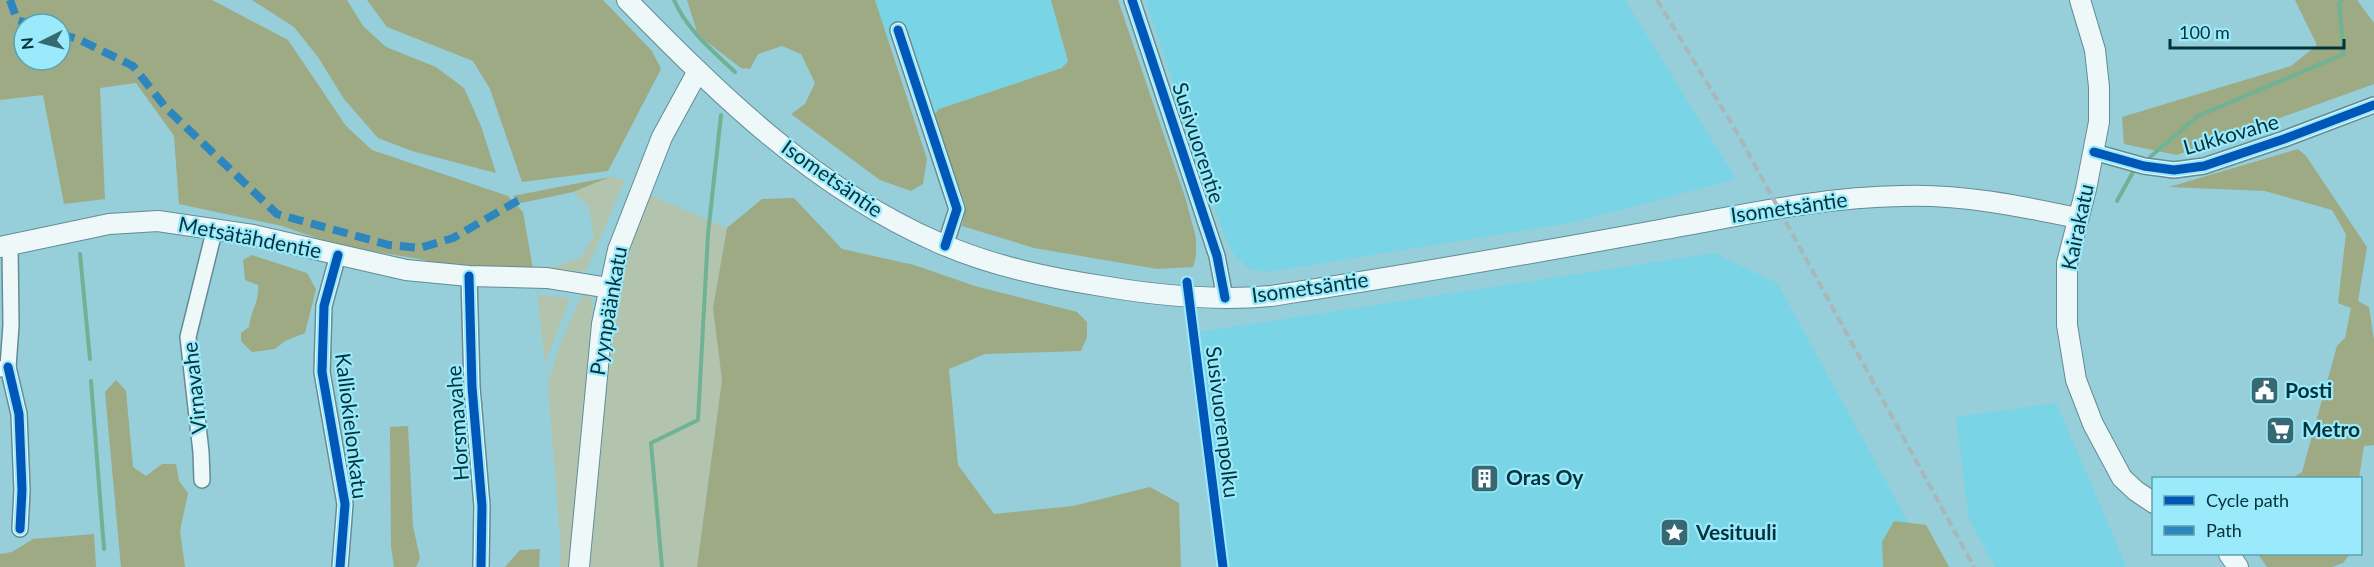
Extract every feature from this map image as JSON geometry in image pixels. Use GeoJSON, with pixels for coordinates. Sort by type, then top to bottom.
{"type":"FeatureCollection","features":[{"type":"Feature","properties":{"kind":"main road","name":"Isometsäntie"},"geometry":{"type":"LineString","coordinates":[[627,0],[698,71],[757,125],[830,181],[898,224],[945,246],[1058,280],[1176,296],[1225,298],[1271,296],[1665,229],[1778,207],[1839,199],[1903,196],[1956,198],[2027,207],[2077,218]]}},
{"type":"Feature","properties":{"kind":"main road","name":"Kairakatu"},"geometry":{"type":"LineString","coordinates":[[2080,0],[2095,50],[2099,87],[2099,122],[2067,263],[2067,325],[2076,380],[2093,424],[2122,477],[2136,491],[2152,501]]}},
{"type":"Feature","properties":{"kind":"main road","name":"Pyynpäänkatu"},"geometry":{"type":"LineString","coordinates":[[579,567],[598,367],[609,288],[618,250],[662,137],[698,71]]}},
{"type":"Feature","properties":{"kind":"main road","name":"Metsätähdentie"},"geometry":{"type":"LineString","coordinates":[[5,246],[81,229],[129,222],[158,221],[215,228],[406,270],[469,276],[547,278],[609,288]]}},
{"type":"Feature","properties":{"kind":"street","name":"Susivuorentie"},"geometry":{"type":"LineString","coordinates":[[1132,0],[1217,256],[1225,298]]}},
{"type":"Feature","properties":{"kind":"street"},"geometry":{"type":"LineString","coordinates":[[898,30],[957,209],[945,246]]}},
{"type":"Feature","properties":{"kind":"street","name":"Lukkovahe"},"geometry":{"type":"LineString","coordinates":[[2094,152],[2144,166],[2168,169],[2204,166],[2374,105]]}},
{"type":"Feature","properties":{"kind":"street","name":"Virnavahe"},"geometry":{"type":"LineString","coordinates":[[202,480],[188,337],[215,228]]}},
{"type":"Feature","properties":{"kind":"street"},"geometry":{"type":"LineString","coordinates":[[5,246],[11,325],[4,368],[19,414],[22,490],[20,529]]}},
{"type":"Feature","properties":{"kind":"street","name":"Kalliokielonkatu"},"geometry":{"type":"LineString","coordinates":[[338,255],[324,306],[322,372],[345,504],[340,567]]}},
{"type":"Feature","properties":{"kind":"street","name":"Horsmavahe"},"geometry":{"type":"LineString","coordinates":[[469,276],[472,387],[482,506],[481,567]]}},
{"type":"Feature","properties":{"kind":"shaded area"},"geometry":{"type":"Polygon","coordinates":[[[875,0],[1051,0],[1068,61],[1062,69],[939,109],[934,115],[907,35],[888,41],[875,0]]]}},
{"type":"Feature","properties":{"kind":"shaded area"},"geometry":{"type":"Polygon","coordinates":[[[1146,0],[1625,0],[1736,179],[1575,222],[1267,272],[1250,269],[1235,256],[1225,237],[1146,0]]]}},
{"type":"Feature","properties":{"kind":"shaded area"},"geometry":{"type":"Polygon","coordinates":[[[1714,253],[1777,283],[1933,567],[1230,567],[1200,332],[1714,253]]]}},
{"type":"Feature","properties":{"kind":"shaded area"},"geometry":{"type":"Polygon","coordinates":[[[2056,403],[2126,567],[1995,567],[1969,519],[1956,417],[2056,403]]]}},
{"type":"Feature","properties":{"kind":"green space"},"geometry":{"type":"Polygon","coordinates":[[[0,0],[212,0],[288,40],[346,126],[372,150],[508,196],[523,212],[533,269],[511,267],[454,269],[420,259],[339,246],[282,226],[179,204],[174,136],[136,83],[100,88],[105,199],[64,204],[43,95],[0,100],[0,0]]]}},
{"type":"Feature","properties":{"kind":"green space"},"geometry":{"type":"Polygon","coordinates":[[[252,0],[347,0],[363,26],[386,47],[436,67],[464,88],[481,126],[496,173],[412,151],[378,138],[344,99],[318,57],[294,27],[252,0]]]}},
{"type":"Feature","properties":{"kind":"green space"},"geometry":{"type":"Polygon","coordinates":[[[367,0],[603,0],[652,51],[661,69],[608,171],[522,182],[490,89],[473,61],[387,27],[367,0]]]}},
{"type":"Feature","properties":{"kind":"green space"},"geometry":{"type":"Polygon","coordinates":[[[687,0],[875,0],[927,159],[923,184],[911,191],[880,180],[791,114],[805,104],[815,83],[801,54],[782,46],[758,54],[750,69],[741,68],[698,35],[687,0]]]}},
{"type":"Feature","properties":{"kind":"green space"},"geometry":{"type":"Polygon","coordinates":[[[1051,0],[1118,0],[1186,200],[1196,238],[1196,256],[1193,267],[1157,269],[1034,248],[962,226],[966,206],[934,115],[939,109],[1062,68],[1068,61],[1051,0]]]}},
{"type":"Feature","properties":{"kind":"green space"},"geometry":{"type":"Polygon","coordinates":[[[2295,0],[2357,0],[2374,23],[2374,84],[2177,155],[2124,144],[2122,117],[2291,66],[2317,45],[2295,0]]]}},
{"type":"Feature","properties":{"kind":"green space"},"geometry":{"type":"Polygon","coordinates":[[[2298,149],[2306,156],[2367,247],[2358,301],[2369,307],[2374,340],[2374,445],[2364,446],[2359,477],[2294,477],[2302,472],[2337,346],[2345,338],[2351,308],[2338,303],[2346,234],[2332,210],[2265,191],[2169,187],[2298,149]]]}},
{"type":"Feature","properties":{"kind":"green space"},"geometry":{"type":"Polygon","coordinates":[[[610,177],[625,180],[587,269],[582,273],[560,272],[550,268],[580,258],[594,237],[589,207],[573,192],[610,177]]]}},
{"type":"Feature","properties":{"kind":"green space"},"geometry":{"type":"Polygon","coordinates":[[[610,177],[573,192],[521,203],[513,196],[610,177]]]}},
{"type":"Feature","properties":{"kind":"green space"},"geometry":{"type":"Polygon","coordinates":[[[650,195],[727,228],[713,308],[722,380],[697,567],[587,567],[609,333],[620,277],[647,196],[650,195]]]}},
{"type":"Feature","properties":{"kind":"green space"},"geometry":{"type":"Polygon","coordinates":[[[794,198],[842,249],[914,265],[975,286],[1077,312],[1087,322],[1087,337],[1081,351],[985,354],[949,369],[958,465],[994,514],[1073,506],[1150,487],[1179,503],[1181,567],[697,567],[722,380],[713,308],[727,228],[762,199],[794,198]]]}},
{"type":"Feature","properties":{"kind":"green space"},"geometry":{"type":"Polygon","coordinates":[[[252,255],[307,273],[316,289],[305,333],[285,341],[275,349],[252,352],[241,341],[241,333],[249,327],[257,297],[258,285],[245,280],[243,260],[252,255]]]}},
{"type":"Feature","properties":{"kind":"green space"},"geometry":{"type":"Polygon","coordinates":[[[585,292],[591,298],[593,307],[568,567],[560,567],[561,550],[548,384],[563,337],[585,292]]]}},
{"type":"Feature","properties":{"kind":"green space"},"geometry":{"type":"Polygon","coordinates":[[[537,295],[570,299],[545,364],[537,295]]]}},
{"type":"Feature","properties":{"kind":"green space"},"geometry":{"type":"Polygon","coordinates":[[[116,380],[126,391],[133,467],[146,476],[162,464],[176,464],[179,481],[188,493],[180,531],[185,567],[121,567],[105,392],[116,380]]]}},
{"type":"Feature","properties":{"kind":"green space"},"geometry":{"type":"Polygon","coordinates":[[[408,426],[413,526],[420,558],[416,567],[394,567],[391,546],[390,427],[408,426]]]}},
{"type":"Feature","properties":{"kind":"green space"},"geometry":{"type":"Polygon","coordinates":[[[1894,521],[1926,525],[1949,567],[1883,567],[1882,542],[1894,521]]]}},
{"type":"Feature","properties":{"kind":"green space"},"geometry":{"type":"Polygon","coordinates":[[[94,534],[96,567],[0,567],[0,554],[12,552],[33,539],[94,534]]]}},
{"type":"Feature","properties":{"kind":"green space"},"geometry":{"type":"Polygon","coordinates":[[[540,549],[539,567],[505,567],[520,550],[540,549]]]}},
{"type":"Feature","properties":{"kind":"green space"},"geometry":{"type":"Polygon","coordinates":[[[2259,555],[2349,555],[2343,563],[2332,567],[2267,567],[2259,555]]]}},
{"type":"Feature","properties":{"kind":"waterway"},"geometry":{"type":"LineString","coordinates":[[674,0],[693,30],[735,72]]}},
{"type":"Feature","properties":{"kind":"waterway"},"geometry":{"type":"LineString","coordinates":[[2150,157],[2198,116],[2344,54],[2339,4],[2343,0]]}},
{"type":"Feature","properties":{"kind":"waterway"},"geometry":{"type":"LineString","coordinates":[[662,567],[651,443],[698,420],[708,234],[721,115]]}},
{"type":"Feature","properties":{"kind":"waterway"},"geometry":{"type":"LineString","coordinates":[[2117,201],[2133,172]]}},
{"type":"Feature","properties":{"kind":"waterway"},"geometry":{"type":"LineString","coordinates":[[80,254],[90,359]]}},
{"type":"Feature","properties":{"kind":"waterway"},"geometry":{"type":"LineString","coordinates":[[91,381],[104,549]]}},
{"type":"Feature","properties":{"kind":"railway"},"geometry":{"type":"LineString","coordinates":[[1657,0],[1739,136],[1974,567]]}},
{"type":"Feature","properties":{"kind":"marked path"},"geometry":{"type":"LineString","coordinates":[[10,0],[14,12]]}},
{"type":"Feature","properties":{"kind":"marked path"},"geometry":{"type":"LineString","coordinates":[[72,37],[133,66],[166,108],[277,214],[389,245],[420,248],[453,238],[519,200]]}},
{"type":"Feature","properties":{"kind":"cycle path"},"geometry":{"type":"LineString","coordinates":[[1132,0],[1217,256],[1225,298]]}},
{"type":"Feature","properties":{"kind":"cycle path"},"geometry":{"type":"LineString","coordinates":[[898,30],[957,209],[945,246]]}},
{"type":"Feature","properties":{"kind":"cycle path"},"geometry":{"type":"LineString","coordinates":[[2094,152],[2144,166],[2174,170],[2204,166],[2374,105]]}},
{"type":"Feature","properties":{"kind":"cycle path"},"geometry":{"type":"LineString","coordinates":[[338,255],[324,306],[322,372],[345,504],[340,567]]}},
{"type":"Feature","properties":{"kind":"cycle path"},"geometry":{"type":"LineString","coordinates":[[469,276],[472,387],[482,506],[481,567]]}},
{"type":"Feature","properties":{"kind":"cycle path","name":"Susivuorenpolku"},"geometry":{"type":"LineString","coordinates":[[1187,282],[1223,567]]}},
{"type":"Feature","properties":{"kind":"cycle path"},"geometry":{"type":"LineString","coordinates":[[8,367],[19,414],[22,490],[20,529]]}},
{"type":"Feature","properties":{"kind":"place","name":"Posti"},"geometry":{"type":"Point","coordinates":[2264,391]}},
{"type":"Feature","properties":{"kind":"place","name":"Metro"},"geometry":{"type":"Point","coordinates":[2281,430]}},
{"type":"Feature","properties":{"kind":"place","name":"Oras Oy"},"geometry":{"type":"Point","coordinates":[1485,478]}},
{"type":"Feature","properties":{"kind":"place","name":"Vesituuli"},"geometry":{"type":"Point","coordinates":[1675,533]}}]}
